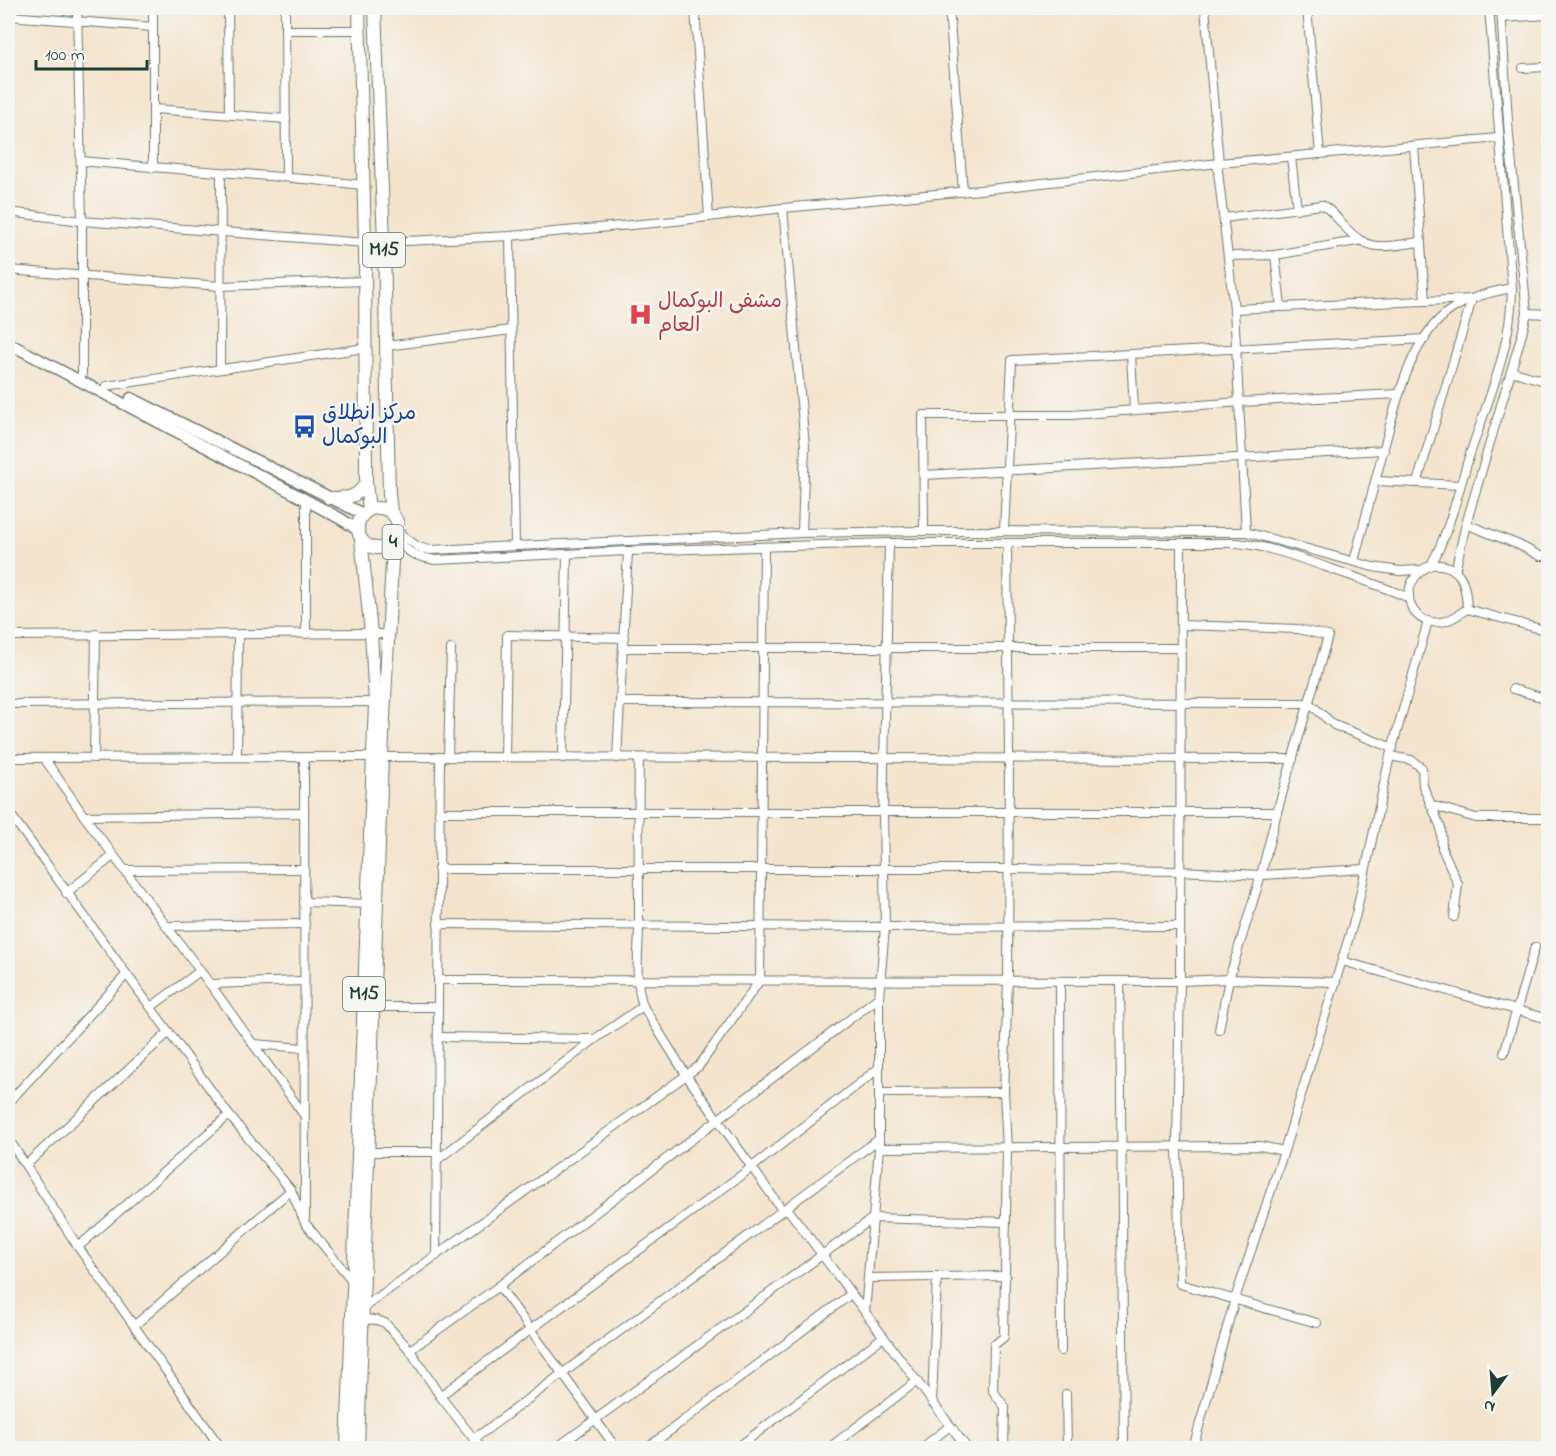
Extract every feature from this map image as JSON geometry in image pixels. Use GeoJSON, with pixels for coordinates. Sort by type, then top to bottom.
{"type":"FeatureCollection","features":[{"type":"Feature","properties":{"kind":"highway","name":"M15"},"geometry":{"type":"LineString","coordinates":[[359,8],[365,243],[366,483]]}},
{"type":"Feature","properties":{"kind":"highway","name":"M15"},"geometry":{"type":"LineString","coordinates":[[375,8],[384,242],[389,494]]}},
{"type":"Feature","properties":{"kind":"highway","name":"4"},"geometry":{"type":"LineString","coordinates":[[366,483],[366,512]]}},
{"type":"Feature","properties":{"kind":"highway"},"geometry":{"type":"LineString","coordinates":[[329,498],[352,496],[360,492],[366,483]]}},
{"type":"Feature","properties":{"kind":"highway","name":"4"},"geometry":{"type":"LineString","coordinates":[[389,494],[391,512],[397,521],[396,538],[385,548],[376,549],[367,546],[360,535],[359,519],[366,512],[380,508],[391,512]]}},
{"type":"Feature","properties":{"kind":"highway","name":"M15"},"geometry":{"type":"LineString","coordinates":[[360,535],[371,633],[378,757]]}},
{"type":"Feature","properties":{"kind":"highway","name":"M15"},"geometry":{"type":"LineString","coordinates":[[347,1449],[357,1314],[378,757],[396,538]]}},
{"type":"Feature","properties":{"kind":"highway","name":"M15"},"geometry":{"type":"LineString","coordinates":[[357,1314],[358,1449]]}},
{"type":"Feature","properties":{"kind":"main road"},"geometry":{"type":"LineString","coordinates":[[8,343],[106,386],[329,498],[366,512]]}},
{"type":"Feature","properties":{"kind":"main road"},"geometry":{"type":"LineString","coordinates":[[86,378],[306,500],[360,535]]}},
{"type":"Feature","properties":{"kind":"main road"},"geometry":{"type":"LineString","coordinates":[[295,494],[301,484]]}},
{"type":"Feature","properties":{"kind":"street"},"geometry":{"type":"LineString","coordinates":[[77,8],[86,378]]}},
{"type":"Feature","properties":{"kind":"street"},"geometry":{"type":"LineString","coordinates":[[153,8],[153,168]]}},
{"type":"Feature","properties":{"kind":"street"},"geometry":{"type":"LineString","coordinates":[[228,8],[230,114]]}},
{"type":"Feature","properties":{"kind":"street"},"geometry":{"type":"LineString","coordinates":[[285,8],[286,176]]}},
{"type":"Feature","properties":{"kind":"street"},"geometry":{"type":"LineString","coordinates":[[695,8],[709,217]]}},
{"type":"Feature","properties":{"kind":"street"},"geometry":{"type":"LineString","coordinates":[[948,8],[963,191]]}},
{"type":"Feature","properties":{"kind":"street"},"geometry":{"type":"LineString","coordinates":[[1205,8],[1218,163],[1234,309],[1246,532]]}},
{"type":"Feature","properties":{"kind":"street"},"geometry":{"type":"LineString","coordinates":[[1307,8],[1320,154]]}},
{"type":"Feature","properties":{"kind":"street"},"geometry":{"type":"LineString","coordinates":[[1431,566],[1461,485],[1508,332],[1512,310],[1489,8]]}},
{"type":"Feature","properties":{"kind":"street"},"geometry":{"type":"LineString","coordinates":[[1455,571],[1466,524],[1527,313],[1509,136],[1501,8]]}},
{"type":"Feature","properties":{"kind":"street"},"geometry":{"type":"LineString","coordinates":[[1502,18],[1548,15]]}},
{"type":"Feature","properties":{"kind":"street"},"geometry":{"type":"LineString","coordinates":[[8,16],[153,27]]}},
{"type":"Feature","properties":{"kind":"street"},"geometry":{"type":"LineString","coordinates":[[285,30],[359,30]]}},
{"type":"Feature","properties":{"kind":"street"},"geometry":{"type":"LineString","coordinates":[[1523,68],[1548,67]]}},
{"type":"Feature","properties":{"kind":"street"},"geometry":{"type":"LineString","coordinates":[[154,109],[286,119]]}},
{"type":"Feature","properties":{"kind":"street"},"geometry":{"type":"LineString","coordinates":[[8,212],[82,221],[365,243],[510,236],[1218,163],[1499,138]]}},
{"type":"Feature","properties":{"kind":"street"},"geometry":{"type":"LineString","coordinates":[[1414,146],[1425,301]]}},
{"type":"Feature","properties":{"kind":"street"},"geometry":{"type":"LineString","coordinates":[[1291,157],[1297,208]]}},
{"type":"Feature","properties":{"kind":"street"},"geometry":{"type":"LineString","coordinates":[[81,161],[286,176],[362,185]]}},
{"type":"Feature","properties":{"kind":"street"},"geometry":{"type":"LineString","coordinates":[[220,369],[221,173]]}},
{"type":"Feature","properties":{"kind":"street"},"geometry":{"type":"LineString","coordinates":[[1224,218],[1322,205],[1331,210],[1357,241]]}},
{"type":"Feature","properties":{"kind":"street"},"geometry":{"type":"LineString","coordinates":[[783,208],[805,446],[802,533]]}},
{"type":"Feature","properties":{"kind":"street"},"geometry":{"type":"LineString","coordinates":[[510,236],[515,546]]}},
{"type":"Feature","properties":{"kind":"street"},"geometry":{"type":"LineString","coordinates":[[1228,256],[1275,255],[1357,241],[1378,246],[1421,242]]}},
{"type":"Feature","properties":{"kind":"street"},"geometry":{"type":"LineString","coordinates":[[1275,255],[1281,307]]}},
{"type":"Feature","properties":{"kind":"street"},"geometry":{"type":"LineString","coordinates":[[8,270],[221,286],[365,281]]}},
{"type":"Feature","properties":{"kind":"street"},"geometry":{"type":"LineString","coordinates":[[1354,561],[1399,394],[1412,360],[1430,330],[1451,310],[1485,293],[1512,288]]}},
{"type":"Feature","properties":{"kind":"street"},"geometry":{"type":"LineString","coordinates":[[1234,309],[1472,299]]}},
{"type":"Feature","properties":{"kind":"street"},"geometry":{"type":"LineString","coordinates":[[1417,483],[1472,299]]}},
{"type":"Feature","properties":{"kind":"street"},"geometry":{"type":"LineString","coordinates":[[1527,313],[1548,314]]}},
{"type":"Feature","properties":{"kind":"street"},"geometry":{"type":"LineString","coordinates":[[386,346],[511,330]]}},
{"type":"Feature","properties":{"kind":"street"},"geometry":{"type":"LineString","coordinates":[[1004,531],[1012,360],[1425,339]]}},
{"type":"Feature","properties":{"kind":"street"},"geometry":{"type":"LineString","coordinates":[[106,386],[365,348]]}},
{"type":"Feature","properties":{"kind":"street"},"geometry":{"type":"LineString","coordinates":[[1131,354],[1134,410]]}},
{"type":"Feature","properties":{"kind":"street"},"geometry":{"type":"LineString","coordinates":[[1511,371],[1548,382]]}},
{"type":"Feature","properties":{"kind":"street"},"geometry":{"type":"LineString","coordinates":[[924,531],[923,415],[1071,415],[1240,402],[1399,394]]}},
{"type":"Feature","properties":{"kind":"street"},"geometry":{"type":"LineString","coordinates":[[924,475],[1384,450]]}},
{"type":"Feature","properties":{"kind":"street"},"geometry":{"type":"LineString","coordinates":[[1376,481],[1461,485]]}},
{"type":"Feature","properties":{"kind":"street"},"geometry":{"type":"LineString","coordinates":[[306,500],[306,634]]}},
{"type":"Feature","properties":{"kind":"street"},"geometry":{"type":"LineString","coordinates":[[1466,524],[1520,545],[1540,556],[1548,556]]}},
{"type":"Feature","properties":{"kind":"street"},"geometry":{"type":"LineString","coordinates":[[396,538],[430,550],[802,533],[1246,532],[1373,567],[1400,571],[1420,570],[1431,566],[1448,567],[1462,578],[1466,586],[1467,609]]}},
{"type":"Feature","properties":{"kind":"street"},"geometry":{"type":"LineString","coordinates":[[396,538],[405,550],[418,557],[435,560],[889,543],[1237,543],[1256,545],[1384,587],[1409,598]]}},
{"type":"Feature","properties":{"kind":"street"},"geometry":{"type":"LineString","coordinates":[[865,1312],[879,1144],[879,997],[885,927],[883,812],[889,543]]}},
{"type":"Feature","properties":{"kind":"street"},"geometry":{"type":"LineString","coordinates":[[1004,1449],[1005,1407],[993,1390],[994,1345],[1004,1337],[1006,1276],[1007,1149],[1004,1092],[1009,869],[1007,543]]}},
{"type":"Feature","properties":{"kind":"street"},"geometry":{"type":"LineString","coordinates":[[1181,543],[1180,981],[1177,1145],[1180,1284],[1317,1323]]}},
{"type":"Feature","properties":{"kind":"street"},"geometry":{"type":"LineString","coordinates":[[357,1314],[699,1066],[760,980],[764,547]]}},
{"type":"Feature","properties":{"kind":"street"},"geometry":{"type":"LineString","coordinates":[[617,758],[628,551]]}},
{"type":"Feature","properties":{"kind":"street"},"geometry":{"type":"LineString","coordinates":[[563,758],[567,554]]}},
{"type":"Feature","properties":{"kind":"street"},"geometry":{"type":"LineString","coordinates":[[1420,570],[1413,578],[1409,588],[1409,598],[1412,608],[1428,621],[1439,623],[1449,620],[1467,609],[1548,631]]}},
{"type":"Feature","properties":{"kind":"street"},"geometry":{"type":"LineString","coordinates":[[1193,1449],[1235,1299],[1284,1151],[1356,914],[1392,752],[1428,621]]}},
{"type":"Feature","properties":{"kind":"street"},"geometry":{"type":"LineString","coordinates":[[1181,625],[1299,629],[1328,636],[1229,979],[1219,1030]]}},
{"type":"Feature","properties":{"kind":"street"},"geometry":{"type":"LineString","coordinates":[[8,636],[371,633],[388,635]]}},
{"type":"Feature","properties":{"kind":"street"},"geometry":{"type":"LineString","coordinates":[[94,758],[96,634]]}},
{"type":"Feature","properties":{"kind":"street"},"geometry":{"type":"LineString","coordinates":[[237,757],[238,634]]}},
{"type":"Feature","properties":{"kind":"street"},"geometry":{"type":"LineString","coordinates":[[505,758],[507,635],[624,638]]}},
{"type":"Feature","properties":{"kind":"street"},"geometry":{"type":"LineString","coordinates":[[623,648],[1181,648]]}},
{"type":"Feature","properties":{"kind":"street"},"geometry":{"type":"LineString","coordinates":[[436,1256],[439,812],[452,649]]}},
{"type":"Feature","properties":{"kind":"street"},"geometry":{"type":"LineString","coordinates":[[1513,689],[1548,699]]}},
{"type":"Feature","properties":{"kind":"street"},"geometry":{"type":"LineString","coordinates":[[8,704],[375,702]]}},
{"type":"Feature","properties":{"kind":"street"},"geometry":{"type":"LineString","coordinates":[[620,702],[1309,703],[1334,725],[1411,760],[1422,768],[1423,786],[1441,828],[1442,848],[1458,884],[1454,917]]}},
{"type":"Feature","properties":{"kind":"street"},"geometry":{"type":"LineString","coordinates":[[304,757],[305,1222]]}},
{"type":"Feature","properties":{"kind":"street"},"geometry":{"type":"LineString","coordinates":[[8,758],[1293,759]]}},
{"type":"Feature","properties":{"kind":"street"},"geometry":{"type":"LineString","coordinates":[[44,758],[113,856],[210,984],[304,1115]]}},
{"type":"Feature","properties":{"kind":"street"},"geometry":{"type":"LineString","coordinates":[[639,758],[637,982],[643,1006],[686,1075],[751,1168],[822,1254],[967,1449]]}},
{"type":"Feature","properties":{"kind":"street"},"geometry":{"type":"LineString","coordinates":[[1431,805],[1476,818],[1548,818]]}},
{"type":"Feature","properties":{"kind":"street"},"geometry":{"type":"LineString","coordinates":[[8,812],[229,1115],[291,1190],[305,1222],[358,1284]]}},
{"type":"Feature","properties":{"kind":"street"},"geometry":{"type":"LineString","coordinates":[[439,812],[1277,812]]}},
{"type":"Feature","properties":{"kind":"street"},"geometry":{"type":"LineString","coordinates":[[84,816],[304,813]]}},
{"type":"Feature","properties":{"kind":"street"},"geometry":{"type":"LineString","coordinates":[[66,893],[113,856]]}},
{"type":"Feature","properties":{"kind":"street"},"geometry":{"type":"LineString","coordinates":[[438,868],[1009,869],[1261,874],[1365,869]]}},
{"type":"Feature","properties":{"kind":"street"},"geometry":{"type":"LineString","coordinates":[[124,870],[303,869]]}},
{"type":"Feature","properties":{"kind":"street"},"geometry":{"type":"LineString","coordinates":[[304,902],[372,904]]}},
{"type":"Feature","properties":{"kind":"street"},"geometry":{"type":"LineString","coordinates":[[166,926],[305,924]]}},
{"type":"Feature","properties":{"kind":"street"},"geometry":{"type":"LineString","coordinates":[[438,924],[1180,926]]}},
{"type":"Feature","properties":{"kind":"street"},"geometry":{"type":"LineString","coordinates":[[1504,1053],[1535,947]]}},
{"type":"Feature","properties":{"kind":"street"},"geometry":{"type":"LineString","coordinates":[[1342,961],[1548,1019]]}},
{"type":"Feature","properties":{"kind":"street"},"geometry":{"type":"LineString","coordinates":[[151,1007],[200,972]]}},
{"type":"Feature","properties":{"kind":"street"},"geometry":{"type":"LineString","coordinates":[[8,1103],[126,975]]}},
{"type":"Feature","properties":{"kind":"street"},"geometry":{"type":"LineString","coordinates":[[438,980],[637,982],[1229,979],[1336,982]]}},
{"type":"Feature","properties":{"kind":"street"},"geometry":{"type":"LineString","coordinates":[[210,984],[304,981]]}},
{"type":"Feature","properties":{"kind":"street"},"geometry":{"type":"LineString","coordinates":[[1060,981],[1061,1351]]}},
{"type":"Feature","properties":{"kind":"street"},"geometry":{"type":"LineString","coordinates":[[1120,981],[1124,1449]]}},
{"type":"Feature","properties":{"kind":"street"},"geometry":{"type":"LineString","coordinates":[[410,1350],[499,1286],[879,997]]}},
{"type":"Feature","properties":{"kind":"street"},"geometry":{"type":"LineString","coordinates":[[363,1152],[437,1156],[643,1006]]}},
{"type":"Feature","properties":{"kind":"street"},"geometry":{"type":"LineString","coordinates":[[368,1007],[438,1007]]}},
{"type":"Feature","properties":{"kind":"street"},"geometry":{"type":"LineString","coordinates":[[26,1165],[169,1032]]}},
{"type":"Feature","properties":{"kind":"street"},"geometry":{"type":"LineString","coordinates":[[438,1037],[595,1039]]}},
{"type":"Feature","properties":{"kind":"street"},"geometry":{"type":"LineString","coordinates":[[253,1044],[304,1048]]}},
{"type":"Feature","properties":{"kind":"street"},"geometry":{"type":"LineString","coordinates":[[440,1395],[751,1168],[879,1068]]}},
{"type":"Feature","properties":{"kind":"street"},"geometry":{"type":"LineString","coordinates":[[879,1093],[1004,1092]]}},
{"type":"Feature","properties":{"kind":"street"},"geometry":{"type":"LineString","coordinates":[[78,1246],[229,1115]]}},
{"type":"Feature","properties":{"kind":"street"},"geometry":{"type":"LineString","coordinates":[[8,1138],[78,1246],[221,1449]]}},
{"type":"Feature","properties":{"kind":"street"},"geometry":{"type":"LineString","coordinates":[[474,1439],[785,1209],[879,1144],[1007,1149],[1177,1145],[1260,1146],[1284,1151]]}},
{"type":"Feature","properties":{"kind":"street"},"geometry":{"type":"LineString","coordinates":[[135,1325],[291,1190]]}},
{"type":"Feature","properties":{"kind":"street"},"geometry":{"type":"LineString","coordinates":[[556,1449],[873,1218],[1006,1222]]}},
{"type":"Feature","properties":{"kind":"street"},"geometry":{"type":"LineString","coordinates":[[932,1403],[937,1276]]}},
{"type":"Feature","properties":{"kind":"street"},"geometry":{"type":"LineString","coordinates":[[868,1278],[1006,1276]]}},
{"type":"Feature","properties":{"kind":"street"},"geometry":{"type":"LineString","coordinates":[[499,1286],[616,1449]]}},
{"type":"Feature","properties":{"kind":"street"},"geometry":{"type":"LineString","coordinates":[[646,1449],[851,1294]]}},
{"type":"Feature","properties":{"kind":"street"},"geometry":{"type":"LineString","coordinates":[[357,1314],[385,1323],[410,1350],[440,1395],[481,1449]]}},
{"type":"Feature","properties":{"kind":"street"},"geometry":{"type":"LineString","coordinates":[[737,1449],[883,1337]]}},
{"type":"Feature","properties":{"kind":"street"},"geometry":{"type":"LineString","coordinates":[[830,1449],[917,1382]]}},
{"type":"Feature","properties":{"kind":"street"},"geometry":{"type":"LineString","coordinates":[[1066,1394],[1067,1449]]}},
{"type":"Feature","properties":{"kind":"street"},"geometry":{"type":"LineString","coordinates":[[922,1449],[950,1426]]}},
{"type":"Feature","properties":{"kind":"place","name":"مشفى البوكمال العام"},"geometry":{"type":"Point","coordinates":[640,314]}},
{"type":"Feature","properties":{"kind":"place","name":"مركز انطلاق البوكمال"},"geometry":{"type":"Point","coordinates":[304,426]}}]}
